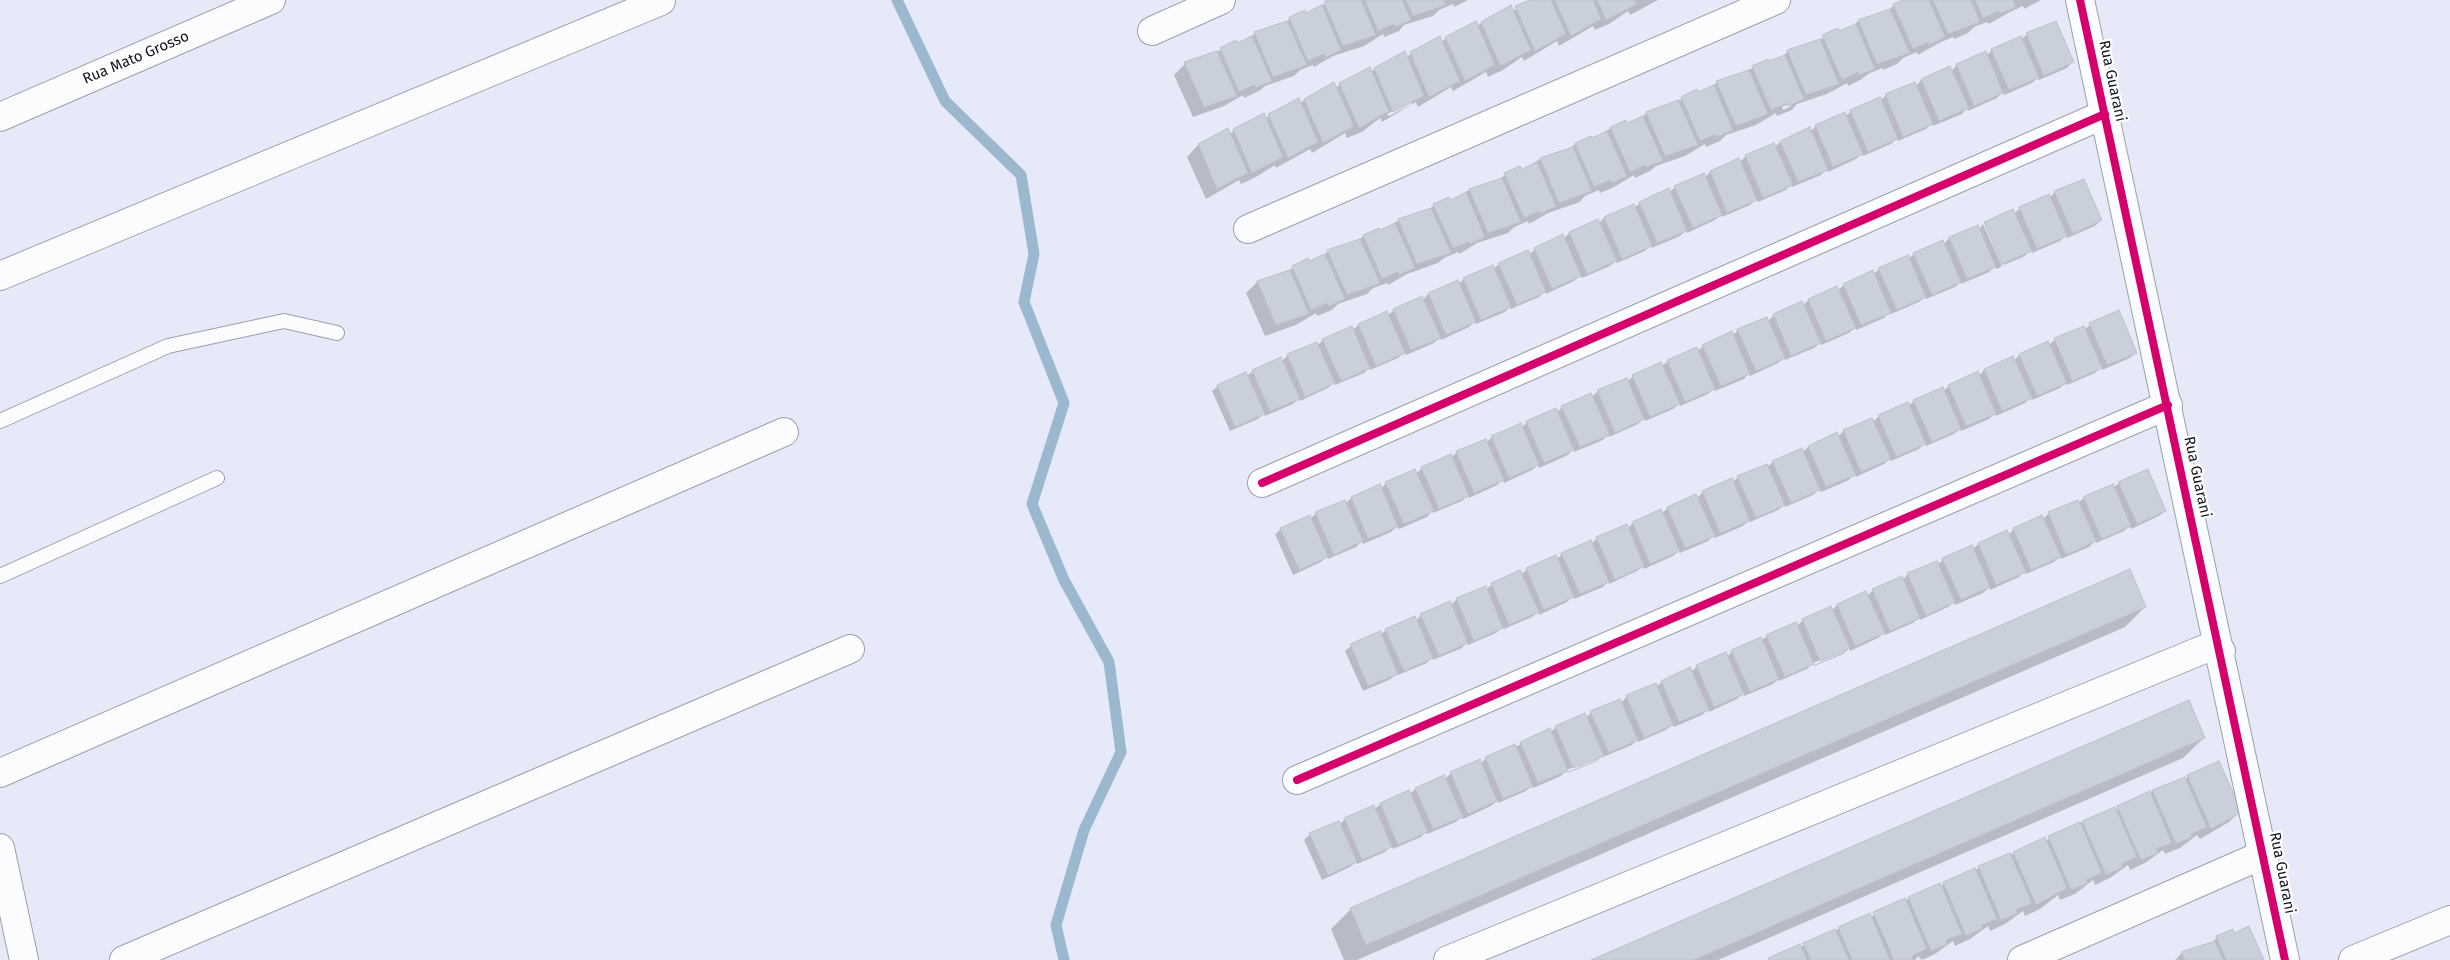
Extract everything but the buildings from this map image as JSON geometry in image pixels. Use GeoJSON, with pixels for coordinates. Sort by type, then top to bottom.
{"type":"FeatureCollection","features":[{"type":"Feature","properties":{"kind":"street","name":"Rua Mato Grosso"},"geometry":{"type":"LineString","coordinates":[[0,116],[271,0]]}},
{"type":"Feature","properties":{"kind":"street"},"geometry":{"type":"LineString","coordinates":[[1152,31],[1221,0]]}},
{"type":"Feature","properties":{"kind":"street"},"geometry":{"type":"LineString","coordinates":[[1248,229],[1776,0]]}},
{"type":"Feature","properties":{"kind":"street","name":"Rua Guarani"},"geometry":{"type":"LineString","coordinates":[[2080,0],[2265,856],[2285,960]]}},
{"type":"Feature","properties":{"kind":"street"},"geometry":{"type":"LineString","coordinates":[[0,276],[661,1]]}},
{"type":"Feature","properties":{"kind":"street"},"geometry":{"type":"LineString","coordinates":[[1262,483],[2106,114]]}},
{"type":"Feature","properties":{"kind":"street"},"geometry":{"type":"LineString","coordinates":[[1297,780],[2168,405]]}},
{"type":"Feature","properties":{"kind":"street"},"geometry":{"type":"LineString","coordinates":[[0,773],[784,432]]}},
{"type":"Feature","properties":{"kind":"street"},"geometry":{"type":"LineString","coordinates":[[1448,960],[2207,648],[2221,651]]}},
{"type":"Feature","properties":{"kind":"street"},"geometry":{"type":"LineString","coordinates":[[124,960],[850,649]]}},
{"type":"Feature","properties":{"kind":"street"},"geometry":{"type":"LineString","coordinates":[[0,848],[24,960]]}},
{"type":"Feature","properties":{"kind":"street"},"geometry":{"type":"LineString","coordinates":[[2022,960],[2253,859],[2265,856]]}},
{"type":"Feature","properties":{"kind":"street"},"geometry":{"type":"LineString","coordinates":[[2353,960],[2450,920]]}},
{"type":"Feature","properties":{"kind":"lane"},"geometry":{"type":"LineString","coordinates":[[0,421],[168,346],[284,321],[336,333]]}},
{"type":"Feature","properties":{"kind":"lane"},"geometry":{"type":"LineString","coordinates":[[0,576],[217,478]]}},
{"type":"Feature","properties":{"kind":"waterway"},"geometry":{"type":"LineString","coordinates":[[897,0],[945,101],[1021,175],[1034,254],[1024,302],[1064,403],[1032,504],[1064,580],[1109,662],[1121,752],[1084,830],[1056,925],[1064,960]]}},
{"type":"Feature","properties":{"kind":"cycle path"},"geometry":{"type":"LineString","coordinates":[[2080,0],[2285,960]]}},
{"type":"Feature","properties":{"kind":"cycle path"},"geometry":{"type":"LineString","coordinates":[[1262,483],[2105,114]]}},
{"type":"Feature","properties":{"kind":"cycle path"},"geometry":{"type":"LineString","coordinates":[[1297,780],[2168,405]]}}]}
